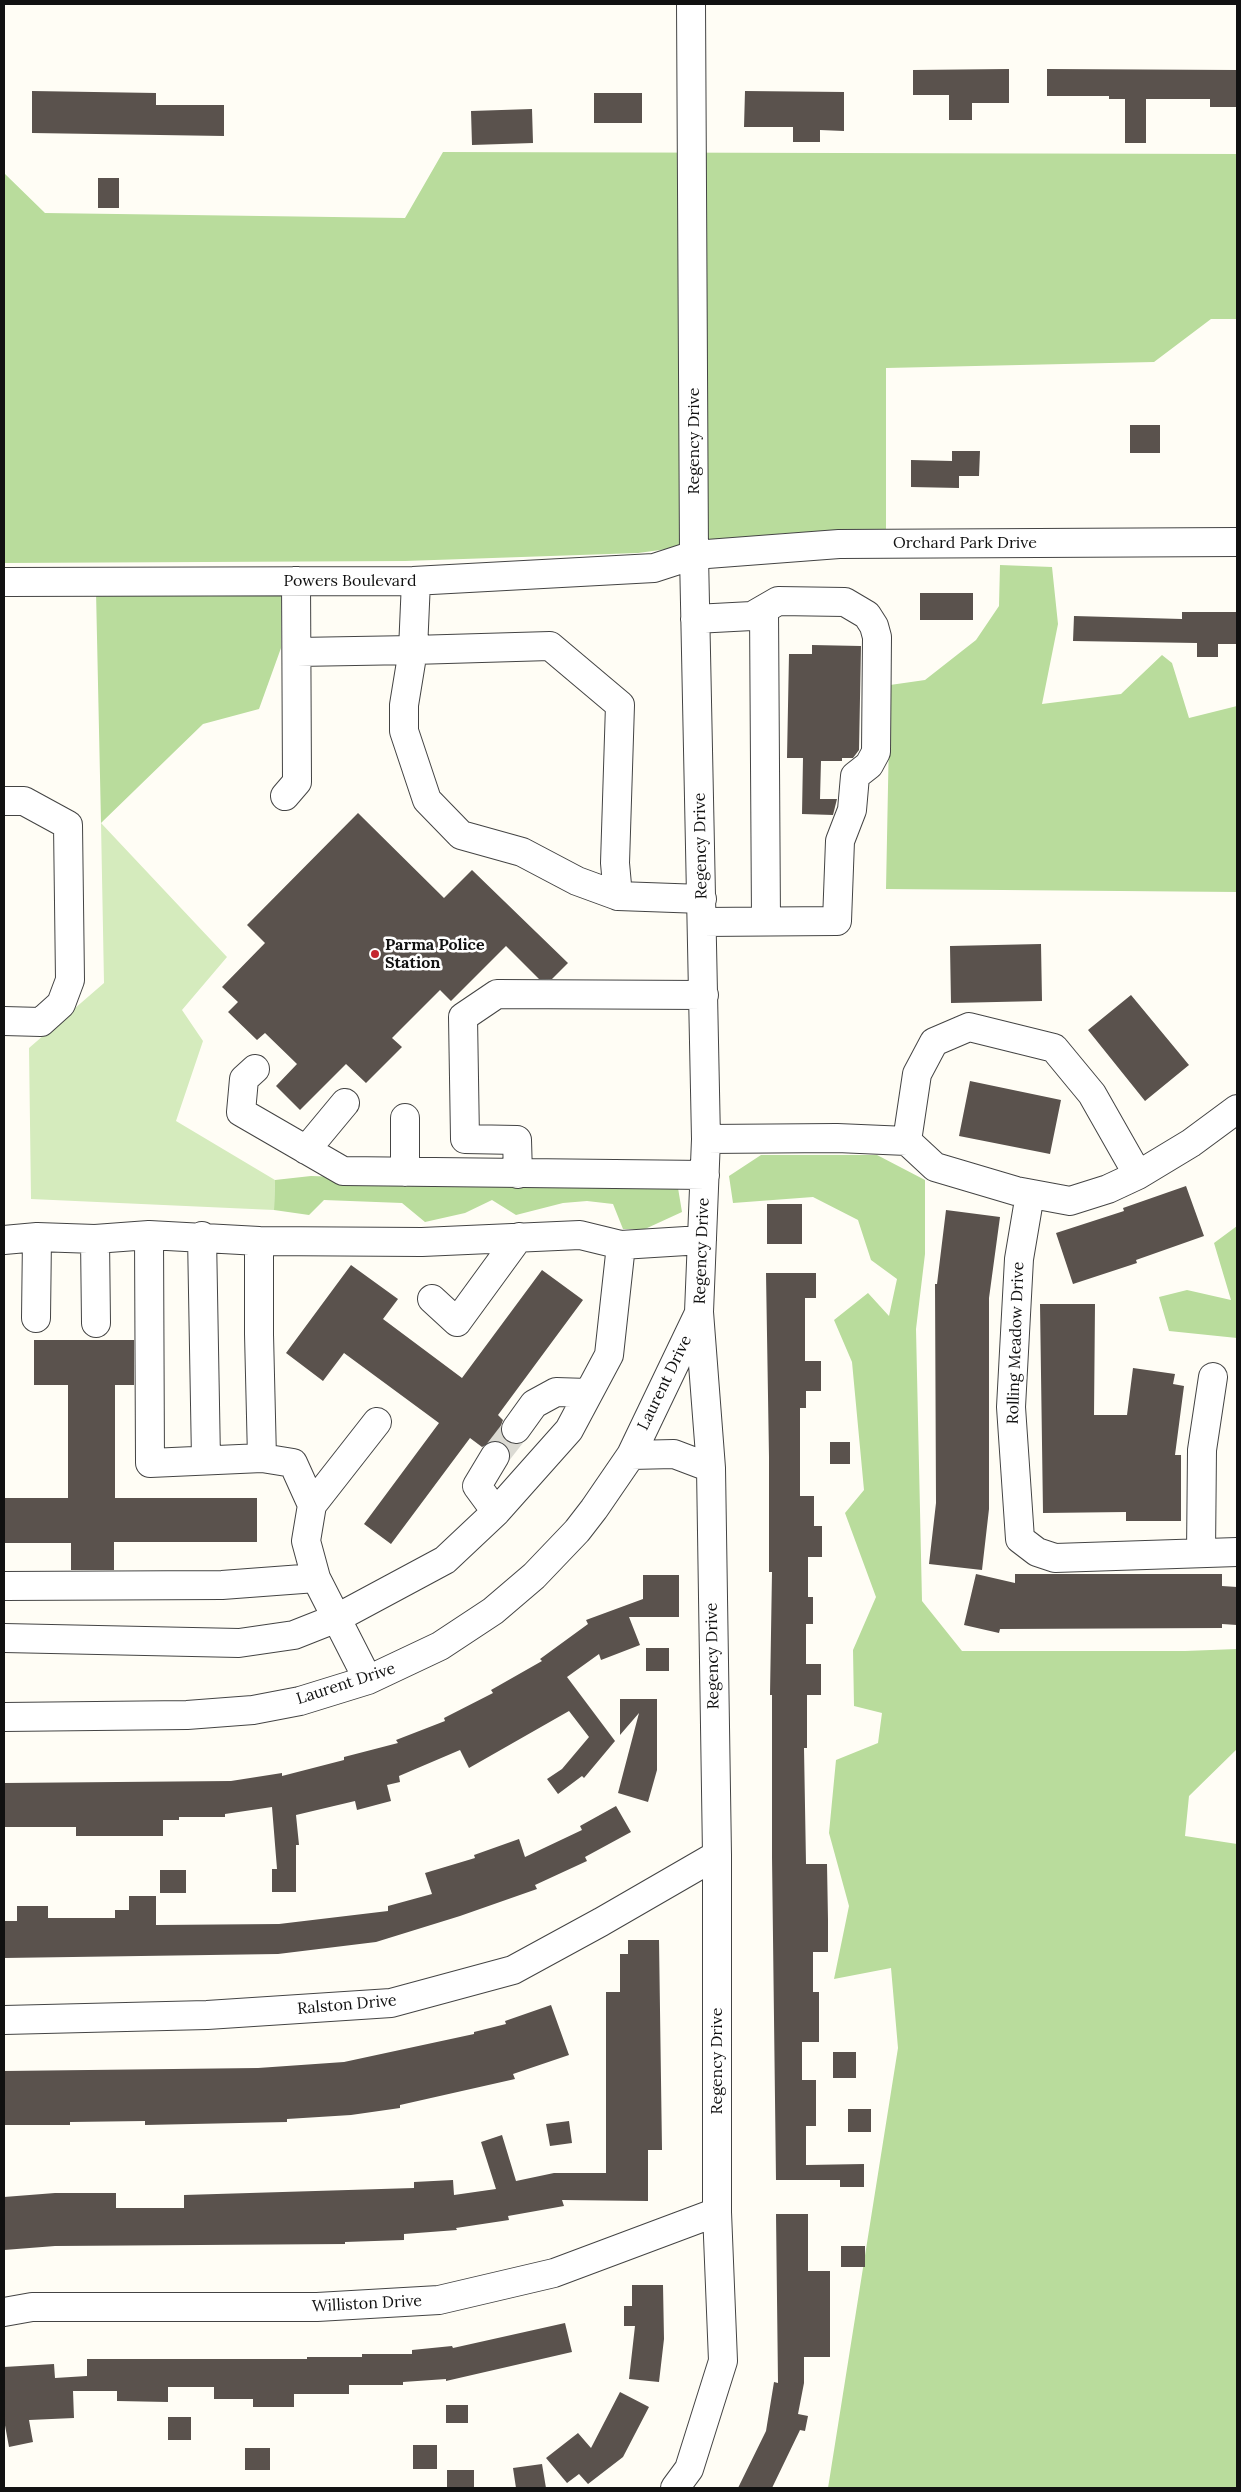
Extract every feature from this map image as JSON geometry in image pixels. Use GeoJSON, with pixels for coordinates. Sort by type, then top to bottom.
{"type":"FeatureCollection","features":[{"type":"Feature","properties":{"kind":"street","name":"Regency Drive"},"geometry":{"type":"LineString","coordinates":[[675,2488],[689,2469],[723,2361],[717,2212],[716,1854],[711,1468],[699,1312],[706,1139],[694,555],[691,4]]}},
{"type":"Feature","properties":{"kind":"street","name":"Orchard Park Drive"},"geometry":{"type":"LineString","coordinates":[[694,555],[838,544],[1237,542]]}},
{"type":"Feature","properties":{"kind":"street","name":"Powers Boulevard"},"geometry":{"type":"LineString","coordinates":[[4,582],[416,581],[654,568],[694,555]]}},
{"type":"Feature","properties":{"kind":"street"},"geometry":{"type":"LineString","coordinates":[[285,796],[298,782],[296,581]]}},
{"type":"Feature","properties":{"kind":"street"},"geometry":{"type":"LineString","coordinates":[[416,581],[413,650],[404,705],[404,731],[427,800],[461,835],[522,852],[577,881],[618,896],[766,921],[837,920],[840,841],[852,810],[855,776],[869,765],[876,752],[877,637],[874,626],[866,615],[845,602],[778,601],[752,616],[696,619]]}},
{"type":"Feature","properties":{"kind":"street"},"geometry":{"type":"LineString","coordinates":[[764,610],[766,921]]}},
{"type":"Feature","properties":{"kind":"street"},"geometry":{"type":"LineString","coordinates":[[297,652],[550,646],[620,705],[615,863],[618,896]]}},
{"type":"Feature","properties":{"kind":"street"},"geometry":{"type":"LineString","coordinates":[[4,801],[24,801],[68,824],[70,980],[61,1004],[41,1022],[4,1021]]}},
{"type":"Feature","properties":{"kind":"street"},"geometry":{"type":"LineString","coordinates":[[518,1174],[517,1140],[465,1139],[463,1018],[497,994],[704,996]]}},
{"type":"Feature","properties":{"kind":"street"},"geometry":{"type":"LineString","coordinates":[[907,1141],[917,1074],[934,1042],[969,1027],[1054,1048],[1092,1094],[1138,1175]]}},
{"type":"Feature","properties":{"kind":"street"},"geometry":{"type":"LineString","coordinates":[[255,1069],[244,1079],[241,1112],[342,1171],[705,1175]]}},
{"type":"Feature","properties":{"kind":"street"},"geometry":{"type":"LineString","coordinates":[[306,1150],[345,1103]]}},
{"type":"Feature","properties":{"kind":"street"},"geometry":{"type":"LineString","coordinates":[[706,1139],[837,1138],[907,1141],[935,1167],[1030,1194],[1070,1201],[1108,1189],[1138,1175],[1191,1143],[1237,1108]]}},
{"type":"Feature","properties":{"kind":"street"},"geometry":{"type":"LineString","coordinates":[[405,1118],[405,1172]]}},
{"type":"Feature","properties":{"kind":"street","name":"Rolling Meadow Drive"},"geometry":{"type":"LineString","coordinates":[[1030,1194],[1019,1259],[1011,1407],[1020,1539],[1037,1552],[1055,1558],[1237,1552]]}},
{"type":"Feature","properties":{"kind":"street"},"geometry":{"type":"LineString","coordinates":[[4,1240],[37,1237],[95,1239],[149,1235],[202,1236],[259,1241],[422,1242],[580,1235],[621,1245],[702,1240]]}},
{"type":"Feature","properties":{"kind":"street"},"geometry":{"type":"LineString","coordinates":[[149,1235],[150,1463],[262,1458],[293,1463],[312,1506]]}},
{"type":"Feature","properties":{"kind":"street"},"geometry":{"type":"LineString","coordinates":[[202,1236],[206,1460]]}},
{"type":"Feature","properties":{"kind":"street"},"geometry":{"type":"LineString","coordinates":[[36,1318],[37,1237]]}},
{"type":"Feature","properties":{"kind":"street"},"geometry":{"type":"LineString","coordinates":[[432,1299],[457,1322],[518,1237]]}},
{"type":"Feature","properties":{"kind":"street"},"geometry":{"type":"LineString","coordinates":[[95,1239],[96,1323]]}},
{"type":"Feature","properties":{"kind":"street"},"geometry":{"type":"LineString","coordinates":[[259,1241],[262,1458]]}},
{"type":"Feature","properties":{"kind":"street"},"geometry":{"type":"LineString","coordinates":[[4,1638],[239,1643],[294,1635],[337,1618],[446,1560],[496,1512],[568,1430],[609,1355],[621,1245]]}},
{"type":"Feature","properties":{"kind":"street","name":"Laurent Drive"},"geometry":{"type":"LineString","coordinates":[[4,1717],[222,1713],[300,1701],[368,1680],[440,1646],[476,1624],[510,1597],[547,1564],[577,1532],[611,1486],[631,1454],[699,1312]]}},
{"type":"Feature","properties":{"kind":"street"},"geometry":{"type":"LineString","coordinates":[[1201,1554],[1202,1450],[1213,1377]]}},
{"type":"Feature","properties":{"kind":"street"},"geometry":{"type":"LineString","coordinates":[[516,1429],[534,1404],[556,1392],[588,1393]]}},
{"type":"Feature","properties":{"kind":"street"},"geometry":{"type":"LineString","coordinates":[[368,1680],[316,1578],[306,1541],[312,1506],[377,1422]]}},
{"type":"Feature","properties":{"kind":"street","name":"Laurent Drive"},"geometry":{"type":"LineString","coordinates":[[631,1454],[674,1454],[711,1468]]}},
{"type":"Feature","properties":{"kind":"street"},"geometry":{"type":"LineString","coordinates":[[495,1456],[477,1486],[496,1512]]}},
{"type":"Feature","properties":{"kind":"street"},"geometry":{"type":"LineString","coordinates":[[4,1586],[222,1585],[316,1578]]}},
{"type":"Feature","properties":{"kind":"street","name":"Ralston Drive"},"geometry":{"type":"LineString","coordinates":[[4,2020],[207,2015],[391,2003],[513,1970],[601,1922],[716,1854]]}},
{"type":"Feature","properties":{"kind":"street","name":"Williston Drive"},"geometry":{"type":"LineString","coordinates":[[4,2312],[32,2307],[316,2307],[438,2300],[554,2273],[717,2212]]}},
{"type":"Feature","properties":{"kind":"green space"},"geometry":{"type":"Polygon","coordinates":[[[443,152],[1237,154],[1237,319],[1211,319],[1154,362],[886,368],[886,532],[786,533],[638,553],[405,561],[4,563],[4,173],[45,213],[405,218],[443,152]]]}},
{"type":"Feature","properties":{"kind":"green space"},"geometry":{"type":"Polygon","coordinates":[[[1000,565],[1052,567],[1058,624],[1042,704],[1121,694],[1162,655],[1172,663],[1189,718],[1237,706],[1237,892],[886,889],[890,685],[925,680],[976,640],[999,606],[1000,565]]]}},
{"type":"Feature","properties":{"kind":"green space"},"geometry":{"type":"Polygon","coordinates":[[[281,589],[281,648],[259,709],[203,724],[101,823],[96,591],[281,589]]]}},
{"type":"Feature","properties":{"kind":"green space"},"geometry":{"type":"Polygon","coordinates":[[[101,823],[227,957],[182,1010],[203,1041],[176,1121],[275,1180],[274,1210],[31,1199],[29,1048],[104,983],[101,823]]]}},
{"type":"Feature","properties":{"kind":"green space"},"geometry":{"type":"Polygon","coordinates":[[[761,1155],[877,1155],[925,1180],[925,1254],[916,1329],[922,1601],[962,1651],[1185,1651],[1237,1649],[1237,1749],[1189,1796],[1185,1836],[1237,1844],[1237,2488],[828,2488],[898,2048],[891,1968],[834,1979],[849,1906],[829,1833],[836,1760],[878,1743],[882,1713],[854,1706],[853,1650],[876,1597],[845,1513],[864,1490],[852,1362],[834,1320],[868,1293],[889,1316],[897,1279],[871,1260],[858,1220],[813,1197],[733,1203],[729,1176],[761,1155]]]}},
{"type":"Feature","properties":{"kind":"green space"},"geometry":{"type":"Polygon","coordinates":[[[311,1176],[678,1188],[682,1212],[645,1229],[623,1229],[613,1204],[587,1201],[563,1203],[516,1215],[492,1200],[465,1213],[425,1222],[402,1203],[324,1200],[309,1215],[274,1210],[275,1180],[311,1176]]]}},
{"type":"Feature","properties":{"kind":"green space"},"geometry":{"type":"Polygon","coordinates":[[[1237,1226],[1237,1338],[1169,1331],[1159,1297],[1187,1290],[1231,1300],[1214,1243],[1237,1226]]]}},
{"type":"Feature","properties":{"kind":"building"},"geometry":{"type":"Polygon","coordinates":[[[1009,69],[1009,103],[972,103],[972,120],[949,120],[949,95],[913,95],[913,70],[1009,69]]]}},
{"type":"Feature","properties":{"kind":"building"},"geometry":{"type":"Polygon","coordinates":[[[1047,69],[1237,70],[1237,107],[1210,107],[1210,99],[1146,99],[1146,143],[1125,143],[1125,99],[1109,99],[1109,96],[1047,96],[1047,69]]]}},
{"type":"Feature","properties":{"kind":"building"},"geometry":{"type":"Polygon","coordinates":[[[32,91],[156,93],[156,105],[224,105],[224,136],[32,133],[32,91]]]}},
{"type":"Feature","properties":{"kind":"building"},"geometry":{"type":"Polygon","coordinates":[[[745,91],[844,92],[844,131],[820,130],[820,142],[793,142],[793,127],[744,127],[745,91]]]}},
{"type":"Feature","properties":{"kind":"building"},"geometry":{"type":"Polygon","coordinates":[[[594,93],[642,93],[642,123],[594,123],[594,93]]]}},
{"type":"Feature","properties":{"kind":"building"},"geometry":{"type":"Polygon","coordinates":[[[532,109],[533,143],[472,145],[471,111],[532,109]]]}},
{"type":"Feature","properties":{"kind":"building"},"geometry":{"type":"Polygon","coordinates":[[[98,178],[119,178],[119,208],[98,208],[98,178]]]}},
{"type":"Feature","properties":{"kind":"building"},"geometry":{"type":"Polygon","coordinates":[[[1130,425],[1160,425],[1160,453],[1130,453],[1130,425]]]}},
{"type":"Feature","properties":{"kind":"building"},"geometry":{"type":"Polygon","coordinates":[[[952,451],[980,451],[979,476],[959,476],[959,488],[911,487],[911,460],[952,461],[952,451]]]}},
{"type":"Feature","properties":{"kind":"building"},"geometry":{"type":"Polygon","coordinates":[[[920,593],[973,593],[973,620],[920,620],[920,593]]]}},
{"type":"Feature","properties":{"kind":"building"},"geometry":{"type":"Polygon","coordinates":[[[1182,612],[1237,612],[1237,644],[1218,644],[1218,657],[1197,657],[1197,643],[1073,641],[1074,616],[1182,619],[1182,612]]]}},
{"type":"Feature","properties":{"kind":"building"},"geometry":{"type":"Polygon","coordinates":[[[812,645],[861,646],[859,750],[853,758],[842,758],[842,761],[821,761],[820,799],[837,799],[833,815],[802,814],[803,758],[787,758],[789,654],[812,654],[812,645]]]}},
{"type":"Feature","properties":{"kind":"building","name":"Parma Police Station"},"geometry":{"type":"Polygon","coordinates":[[[358,813],[444,898],[472,870],[568,963],[552,979],[539,979],[506,946],[451,1001],[440,990],[392,1038],[402,1047],[366,1083],[346,1064],[300,1110],[276,1086],[297,1064],[265,1033],[257,1040],[228,1012],[238,1002],[222,987],[265,943],[247,925],[358,813]]]}},
{"type":"Feature","properties":{"kind":"building"},"geometry":{"type":"Polygon","coordinates":[[[1041,944],[1042,1001],[951,1003],[950,946],[1041,944]]]}},
{"type":"Feature","properties":{"kind":"building"},"geometry":{"type":"Polygon","coordinates":[[[1131,995],[1189,1065],[1145,1101],[1088,1030],[1131,995]]]}},
{"type":"Feature","properties":{"kind":"building"},"geometry":{"type":"Polygon","coordinates":[[[970,1081],[1061,1100],[1050,1154],[959,1136],[970,1081]]]}},
{"type":"Feature","properties":{"kind":"building"},"geometry":{"type":"Polygon","coordinates":[[[1186,1186],[1204,1236],[1136,1260],[1137,1263],[1073,1284],[1056,1233],[1124,1211],[1123,1208],[1186,1186]]]}},
{"type":"Feature","properties":{"kind":"building"},"geometry":{"type":"Polygon","coordinates":[[[767,1204],[802,1204],[802,1244],[767,1244],[767,1204]]]}},
{"type":"Feature","properties":{"kind":"building"},"geometry":{"type":"Polygon","coordinates":[[[946,1210],[1000,1217],[989,1298],[989,1509],[982,1570],[929,1564],[936,1503],[935,1284],[937,1284],[946,1210]]]}},
{"type":"Feature","properties":{"kind":"building"},"geometry":{"type":"Polygon","coordinates":[[[351,1265],[398,1299],[383,1319],[462,1378],[542,1270],[583,1300],[498,1415],[503,1420],[500,1428],[502,1436],[507,1442],[515,1445],[510,1452],[503,1442],[495,1440],[482,1447],[470,1438],[391,1544],[364,1524],[439,1423],[344,1353],[323,1381],[286,1353],[351,1265]]]}},
{"type":"Feature","properties":{"kind":"building"},"geometry":{"type":"Polygon","coordinates":[[[766,1273],[816,1273],[816,1298],[805,1298],[805,1361],[821,1361],[821,1391],[806,1391],[806,1408],[800,1408],[800,1496],[814,1496],[814,1526],[822,1526],[822,1557],[808,1557],[808,1597],[813,1597],[813,1624],[806,1624],[806,1664],[821,1664],[821,1695],[807,1695],[807,1748],[804,1748],[806,1864],[827,1864],[828,1920],[828,1952],[813,1952],[813,1992],[819,1992],[819,2042],[802,2042],[802,2080],[816,2080],[816,2126],[806,2126],[806,2165],[864,2164],[864,2187],[840,2187],[840,2180],[776,2180],[772,1695],[770,1695],[772,1572],[769,1572],[766,1273]]]}},
{"type":"Feature","properties":{"kind":"building"},"geometry":{"type":"Polygon","coordinates":[[[1040,1304],[1095,1304],[1094,1415],[1127,1415],[1133,1368],[1175,1374],[1173,1384],[1184,1386],[1175,1455],[1181,1455],[1181,1521],[1126,1521],[1126,1512],[1043,1513],[1040,1304]]]}},
{"type":"Feature","properties":{"kind":"building"},"geometry":{"type":"Polygon","coordinates":[[[34,1340],[134,1340],[134,1385],[115,1385],[115,1498],[257,1498],[257,1542],[114,1542],[114,1570],[71,1570],[71,1543],[4,1543],[4,1498],[68,1498],[68,1385],[34,1385],[34,1340]]]}},
{"type":"Feature","properties":{"kind":"building"},"geometry":{"type":"Polygon","coordinates":[[[830,1442],[850,1442],[850,1464],[830,1464],[830,1442]]]}},
{"type":"Feature","properties":{"kind":"building"},"geometry":{"type":"Polygon","coordinates":[[[976,1574],[1015,1583],[1015,1574],[1222,1574],[1222,1586],[1237,1587],[1237,1625],[1222,1624],[1222,1628],[1000,1629],[999,1633],[964,1625],[976,1574]]]}},
{"type":"Feature","properties":{"kind":"building"},"geometry":{"type":"Polygon","coordinates":[[[643,1575],[679,1575],[679,1617],[629,1617],[640,1645],[601,1660],[599,1654],[567,1677],[615,1741],[584,1778],[582,1776],[558,1794],[547,1779],[562,1769],[589,1737],[569,1711],[469,1768],[460,1750],[399,1776],[400,1782],[387,1785],[391,1801],[357,1810],[355,1801],[296,1815],[299,1845],[296,1845],[296,1892],[272,1892],[272,1869],[277,1869],[272,1807],[225,1814],[225,1817],[179,1817],[179,1820],[163,1820],[163,1836],[76,1836],[76,1827],[4,1827],[4,1783],[231,1781],[282,1773],[282,1776],[344,1760],[344,1757],[398,1743],[396,1740],[445,1721],[444,1718],[493,1693],[491,1690],[542,1661],[540,1659],[588,1624],[586,1620],[643,1599],[643,1575]]]}},
{"type":"Feature","properties":{"kind":"building"},"geometry":{"type":"Polygon","coordinates":[[[646,1648],[669,1648],[669,1671],[646,1671],[646,1648]]]}},
{"type":"Feature","properties":{"kind":"building"},"geometry":{"type":"Polygon","coordinates":[[[620,1699],[657,1699],[657,1770],[648,1802],[618,1793],[639,1713],[620,1735],[620,1699]]]}},
{"type":"Feature","properties":{"kind":"building"},"geometry":{"type":"Polygon","coordinates":[[[616,1806],[631,1832],[585,1857],[587,1861],[535,1885],[537,1889],[460,1916],[376,1942],[278,1954],[4,1958],[4,1921],[17,1921],[17,1906],[48,1906],[48,1918],[115,1918],[115,1910],[129,1910],[129,1896],[156,1896],[156,1925],[279,1924],[388,1911],[388,1906],[432,1894],[425,1873],[475,1858],[474,1855],[519,1839],[525,1857],[582,1830],[580,1826],[616,1806]]]}},
{"type":"Feature","properties":{"kind":"building"},"geometry":{"type":"Polygon","coordinates":[[[160,1870],[186,1870],[186,1893],[160,1893],[160,1870]]]}},
{"type":"Feature","properties":{"kind":"building"},"geometry":{"type":"Polygon","coordinates":[[[628,1940],[659,1940],[662,2150],[648,2150],[648,2201],[562,2200],[564,2206],[508,2216],[509,2220],[456,2228],[457,2230],[404,2234],[404,2240],[345,2242],[345,2244],[55,2246],[4,2250],[4,2197],[55,2193],[116,2193],[116,2208],[184,2208],[184,2195],[414,2188],[414,2182],[453,2180],[454,2195],[496,2189],[481,2142],[502,2135],[516,2181],[554,2173],[606,2173],[606,1992],[620,1992],[620,1954],[628,1954],[628,1940]]]}},
{"type":"Feature","properties":{"kind":"building"},"geometry":{"type":"Polygon","coordinates":[[[551,2005],[569,2055],[513,2074],[515,2079],[400,2105],[400,2108],[351,2115],[287,2119],[287,2122],[145,2125],[145,2121],[70,2122],[70,2125],[4,2125],[4,2071],[258,2068],[344,2062],[474,2034],[474,2032],[506,2024],[505,2021],[551,2005]]]}},
{"type":"Feature","properties":{"kind":"building"},"geometry":{"type":"Polygon","coordinates":[[[833,2052],[856,2052],[856,2078],[833,2078],[833,2052]]]}},
{"type":"Feature","properties":{"kind":"building"},"geometry":{"type":"Polygon","coordinates":[[[848,2109],[871,2109],[871,2132],[848,2132],[848,2109]]]}},
{"type":"Feature","properties":{"kind":"building"},"geometry":{"type":"Polygon","coordinates":[[[569,2121],[572,2143],[550,2146],[546,2124],[569,2121]]]}},
{"type":"Feature","properties":{"kind":"building"},"geometry":{"type":"Polygon","coordinates":[[[776,2214],[808,2214],[808,2271],[830,2271],[830,2357],[804,2357],[804,2383],[798,2414],[808,2416],[805,2431],[800,2430],[772,2488],[738,2488],[766,2431],[774,2382],[778,2383],[776,2214]]]}},
{"type":"Feature","properties":{"kind":"building"},"geometry":{"type":"Polygon","coordinates":[[[841,2246],[865,2246],[865,2267],[841,2267],[841,2246]]]}},
{"type":"Feature","properties":{"kind":"building"},"geometry":{"type":"Polygon","coordinates":[[[632,2285],[663,2285],[664,2339],[659,2382],[629,2379],[635,2326],[624,2326],[624,2306],[632,2306],[632,2285]]]}},
{"type":"Feature","properties":{"kind":"building"},"geometry":{"type":"Polygon","coordinates":[[[565,2323],[572,2352],[446,2381],[446,2379],[403,2382],[403,2385],[349,2385],[349,2394],[294,2394],[294,2407],[253,2407],[253,2399],[214,2399],[214,2387],[168,2387],[168,2402],[117,2401],[117,2391],[73,2391],[74,2418],[29,2420],[33,2442],[9,2447],[4,2420],[4,2367],[54,2364],[55,2378],[87,2376],[87,2359],[307,2359],[307,2357],[362,2357],[362,2354],[412,2354],[412,2350],[452,2346],[453,2348],[565,2323]]]}},
{"type":"Feature","properties":{"kind":"building"},"geometry":{"type":"Polygon","coordinates":[[[620,2392],[649,2407],[623,2457],[588,2484],[579,2474],[567,2483],[546,2458],[578,2433],[591,2448],[620,2392]]]}},
{"type":"Feature","properties":{"kind":"building"},"geometry":{"type":"Polygon","coordinates":[[[446,2405],[468,2405],[468,2423],[446,2423],[446,2405]]]}},
{"type":"Feature","properties":{"kind":"building"},"geometry":{"type":"Polygon","coordinates":[[[168,2417],[191,2417],[191,2440],[168,2440],[168,2417]]]}},
{"type":"Feature","properties":{"kind":"building"},"geometry":{"type":"Polygon","coordinates":[[[413,2445],[437,2445],[437,2469],[413,2469],[413,2445]]]}},
{"type":"Feature","properties":{"kind":"building"},"geometry":{"type":"Polygon","coordinates":[[[245,2448],[270,2448],[270,2470],[245,2470],[245,2448]]]}},
{"type":"Feature","properties":{"kind":"building"},"geometry":{"type":"Polygon","coordinates":[[[542,2464],[546,2488],[516,2488],[513,2468],[542,2464]]]}},
{"type":"Feature","properties":{"kind":"building"},"geometry":{"type":"Polygon","coordinates":[[[447,2470],[474,2470],[474,2488],[447,2488],[447,2470]]]}},
{"type":"Feature","properties":{"kind":"tunnel"},"geometry":{"type":"LineString","coordinates":[[495,1456],[516,1429]]}},
{"type":"Feature","properties":{"kind":"place","name":"Parma Police Station"},"geometry":{"type":"Point","coordinates":[375,954]}}]}
